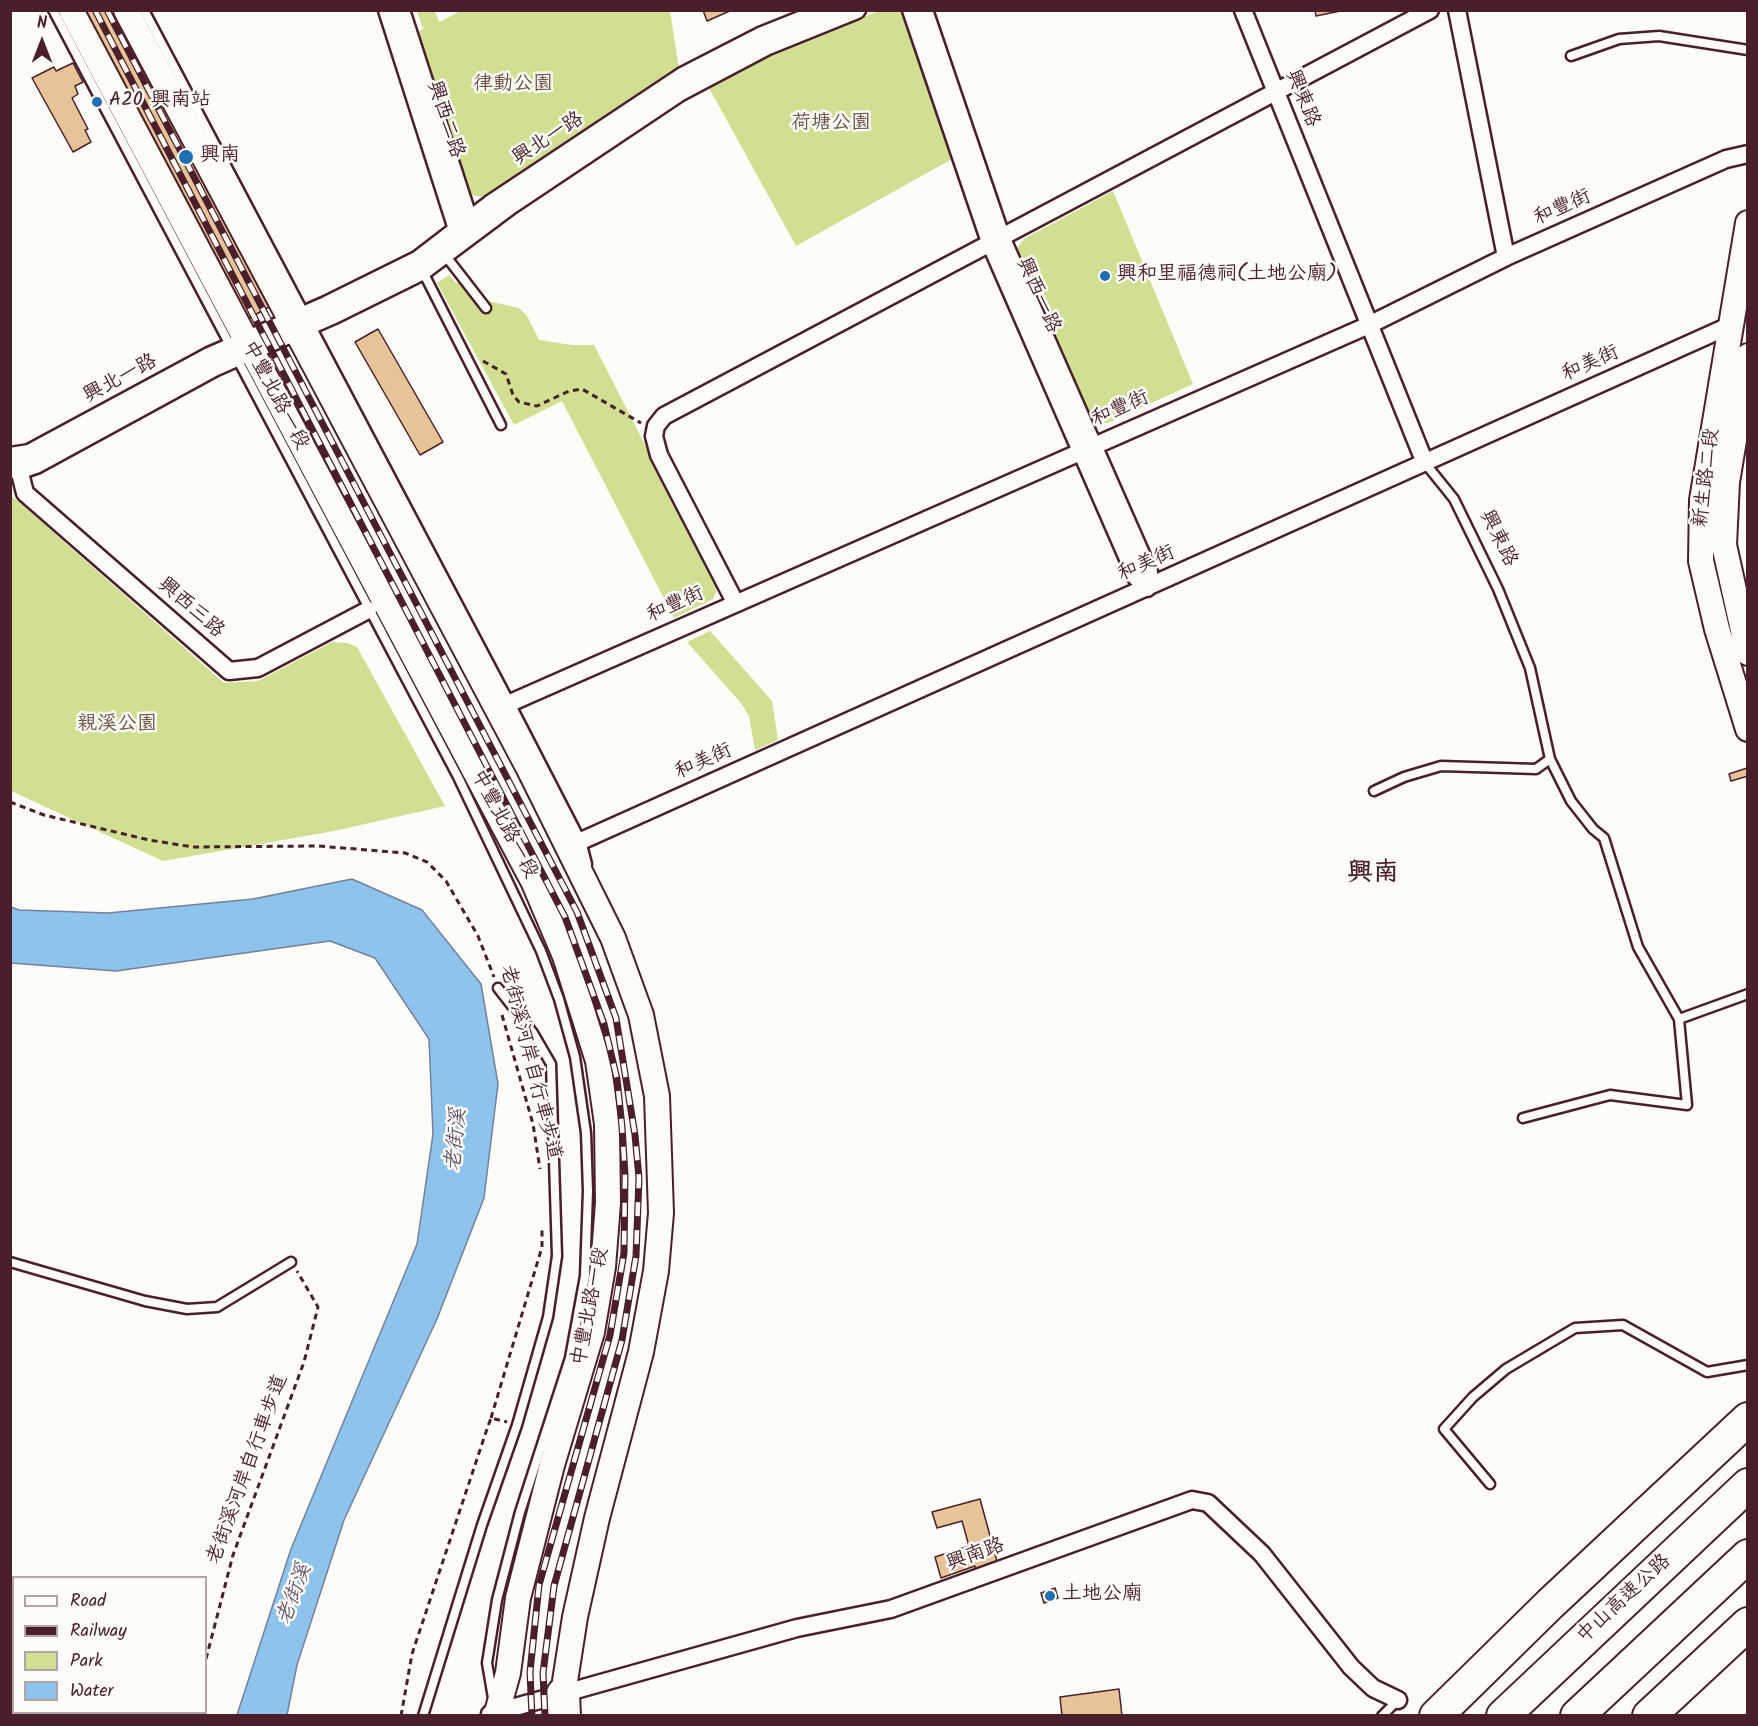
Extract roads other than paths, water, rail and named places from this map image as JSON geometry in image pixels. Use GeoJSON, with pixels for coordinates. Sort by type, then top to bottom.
{"type":"FeatureCollection","features":[{"type":"Feature","properties":{"kind":"highway"},"geometry":{"type":"LineString","coordinates":[[1436,1716],[1550,1604],[1748,1419]]}},
{"type":"Feature","properties":{"kind":"highway","name":"中山高速公路"},"geometry":{"type":"LineString","coordinates":[[1503,1716],[1748,1485]]}},
{"type":"Feature","properties":{"kind":"highway"},"geometry":{"type":"LineString","coordinates":[[1577,1716],[1748,1556]]}},
{"type":"Feature","properties":{"kind":"highway"},"geometry":{"type":"LineString","coordinates":[[1406,1708],[1550,1604]]}},
{"type":"Feature","properties":{"kind":"highway"},"geometry":{"type":"LineString","coordinates":[[1649,1716],[1748,1623]]}},
{"type":"Feature","properties":{"kind":"main road","name":"中豐北路一段"},"geometry":{"type":"LineString","coordinates":[[71,10],[240,349],[534,882],[565,956],[597,1061],[607,1124],[608,1203],[603,1268],[592,1332],[552,1465],[518,1598],[508,1673],[493,1714]]}},
{"type":"Feature","properties":{"kind":"main road"},"geometry":{"type":"LineString","coordinates":[[126,10],[300,324],[528,767],[613,938],[641,1015],[657,1096],[661,1213],[656,1271],[641,1352],[594,1529],[575,1617],[566,1708]]}},
{"type":"Feature","properties":{"kind":"main road","name":"新生路二段"},"geometry":{"type":"LineString","coordinates":[[1748,223],[1701,500],[1701,561],[1717,629],[1748,729]]}},
{"type":"Feature","properties":{"kind":"main road","name":"新生路二段"},"geometry":{"type":"LineString","coordinates":[[1748,356],[1727,482],[1724,545],[1748,653]]}},
{"type":"Feature","properties":{"kind":"street","name":"興西二路"},"geometry":{"type":"LineString","coordinates":[[387,10],[465,229]]}},
{"type":"Feature","properties":{"kind":"street"},"geometry":{"type":"LineString","coordinates":[[401,10],[465,229]]}},
{"type":"Feature","properties":{"kind":"street","name":"興北一路"},"geometry":{"type":"LineString","coordinates":[[14,463],[37,464],[240,349],[300,324],[420,266],[465,229],[684,75],[760,36],[825,10]]}},
{"type":"Feature","properties":{"kind":"street"},"geometry":{"type":"LineString","coordinates":[[420,266],[445,255],[465,229],[679,93],[768,46],[857,10]]}},
{"type":"Feature","properties":{"kind":"street","name":"興西一路"},"geometry":{"type":"LineString","coordinates":[[911,10],[997,242],[1087,448],[1136,577],[1147,588]]}},
{"type":"Feature","properties":{"kind":"street"},"geometry":{"type":"LineString","coordinates":[[924,10],[997,242]]}},
{"type":"Feature","properties":{"kind":"street","name":"興東路"},"geometry":{"type":"LineString","coordinates":[[1243,10],[1425,463]]}},
{"type":"Feature","properties":{"kind":"street"},"geometry":{"type":"LineString","coordinates":[[735,602],[659,455],[655,432],[664,416],[997,242],[1430,10]]}},
{"type":"Feature","properties":{"kind":"street"},"geometry":{"type":"LineString","coordinates":[[1457,10],[1506,257]]}},
{"type":"Feature","properties":{"kind":"street","name":"和豐街"},"geometry":{"type":"LineString","coordinates":[[510,703],[735,602],[1369,325],[1506,257],[1726,159],[1748,154]]}},
{"type":"Feature","properties":{"kind":"street","name":"和美街"},"geometry":{"type":"LineString","coordinates":[[581,841],[1731,325]]}},
{"type":"Feature","properties":{"kind":"street","name":"興西三路"},"geometry":{"type":"LineString","coordinates":[[14,463],[25,493],[230,671],[258,668],[368,610]]}},
{"type":"Feature","properties":{"kind":"street","name":"興南路"},"geometry":{"type":"LineString","coordinates":[[493,1714],[566,1708],[797,1629],[891,1609],[1192,1500],[1208,1503],[1262,1554],[1351,1667],[1373,1688],[1406,1708]]}},
{"type":"Feature","properties":{"kind":"lane","name":"中豐北路一段"},"geometry":{"type":"LineString","coordinates":[[53,10],[240,349],[368,610],[458,777],[541,951],[559,999],[575,1057],[586,1133],[588,1191],[585,1276],[570,1358],[520,1512],[497,1600],[487,1663],[493,1714]]}},
{"type":"Feature","properties":{"kind":"lane"},"geometry":{"type":"LineString","coordinates":[[144,10],[300,324],[510,703],[581,841],[597,905]]}},
{"type":"Feature","properties":{"kind":"lane"},"geometry":{"type":"LineString","coordinates":[[1571,56],[1619,39],[1659,36],[1748,50]]}},
{"type":"Feature","properties":{"kind":"lane"},"geometry":{"type":"LineString","coordinates":[[445,255],[486,308]]}},
{"type":"Feature","properties":{"kind":"lane"},"geometry":{"type":"LineString","coordinates":[[420,266],[501,425]]}},
{"type":"Feature","properties":{"kind":"lane","name":"興東路"},"geometry":{"type":"LineString","coordinates":[[1425,463],[1454,499],[1498,588],[1530,669],[1550,759],[1571,801],[1593,829],[1604,838],[1638,947],[1679,1018]]}},
{"type":"Feature","properties":{"kind":"lane"},"geometry":{"type":"LineString","coordinates":[[1374,791],[1404,777],[1441,766],[1536,769],[1550,759]]}},
{"type":"Feature","properties":{"kind":"lane"},"geometry":{"type":"LineString","coordinates":[[423,1716],[482,1525],[517,1425],[549,1317],[557,1256],[551,1064],[532,1033],[498,988]]}},
{"type":"Feature","properties":{"kind":"lane"},"geometry":{"type":"LineString","coordinates":[[1523,1119],[1610,1095],[1687,1105],[1679,1018],[1748,994]]}},
{"type":"Feature","properties":{"kind":"lane"},"geometry":{"type":"LineString","coordinates":[[10,1262],[145,1301],[187,1309],[217,1307],[291,1262]]}},
{"type":"Feature","properties":{"kind":"lane"},"geometry":{"type":"LineString","coordinates":[[1490,1484],[1444,1429],[1473,1397],[1506,1369],[1575,1328],[1623,1325],[1707,1372],[1748,1365]]}},
{"type":"Feature","properties":{"kind":"lane"},"geometry":{"type":"LineString","coordinates":[[1382,1716],[1406,1708]]}},
{"type":"Feature","properties":{"kind":"water","name":"老街溪"},"geometry":{"type":"Polygon","coordinates":[[[352,879],[422,910],[481,984],[498,1084],[484,1198],[437,1319],[344,1520],[297,1665],[287,1715],[237,1715],[291,1549],[417,1244],[433,1134],[429,1039],[375,958],[330,941],[116,971],[11,963],[11,907],[19,910],[108,913],[253,899],[352,879]]]}},
{"type":"Feature","properties":{"kind":"railway"},"geometry":{"type":"LineString","coordinates":[[95,10],[565,917],[604,1024],[617,1079],[622,1127],[625,1175],[624,1253],[610,1335],[539,1585],[530,1672],[532,1716]]}},
{"type":"Feature","properties":{"kind":"railway"},"geometry":{"type":"LineString","coordinates":[[107,10],[577,912],[616,1018],[635,1135],[639,1178],[636,1256],[622,1340],[554,1586],[543,1673],[545,1716]]}},
{"type":"Feature","properties":{"kind":"place","name":"A20 興南站"},"geometry":{"type":"Point","coordinates":[97,102]}},
{"type":"Feature","properties":{"kind":"place","name":"興南"},"geometry":{"type":"Point","coordinates":[186,157]}},
{"type":"Feature","properties":{"kind":"place","name":"興和里福德祠(土地公廟)"},"geometry":{"type":"Point","coordinates":[1105,276]}},
{"type":"Feature","properties":{"kind":"place","name":"土地公廟"},"geometry":{"type":"Point","coordinates":[1050,1596]}},
{"type":"Feature","properties":{"kind":"district","name":"興南"},"geometry":{"type":"Point","coordinates":[1373,876]}},
{"type":"Feature","properties":{"kind":"park label","name":"律動公園"},"geometry":{"type":"Point","coordinates":[513,86]}},
{"type":"Feature","properties":{"kind":"park label","name":"荷塘公園"},"geometry":{"type":"Point","coordinates":[831,125]}},
{"type":"Feature","properties":{"kind":"park label","name":"親溪公園"},"geometry":{"type":"Point","coordinates":[117,726]}}]}
